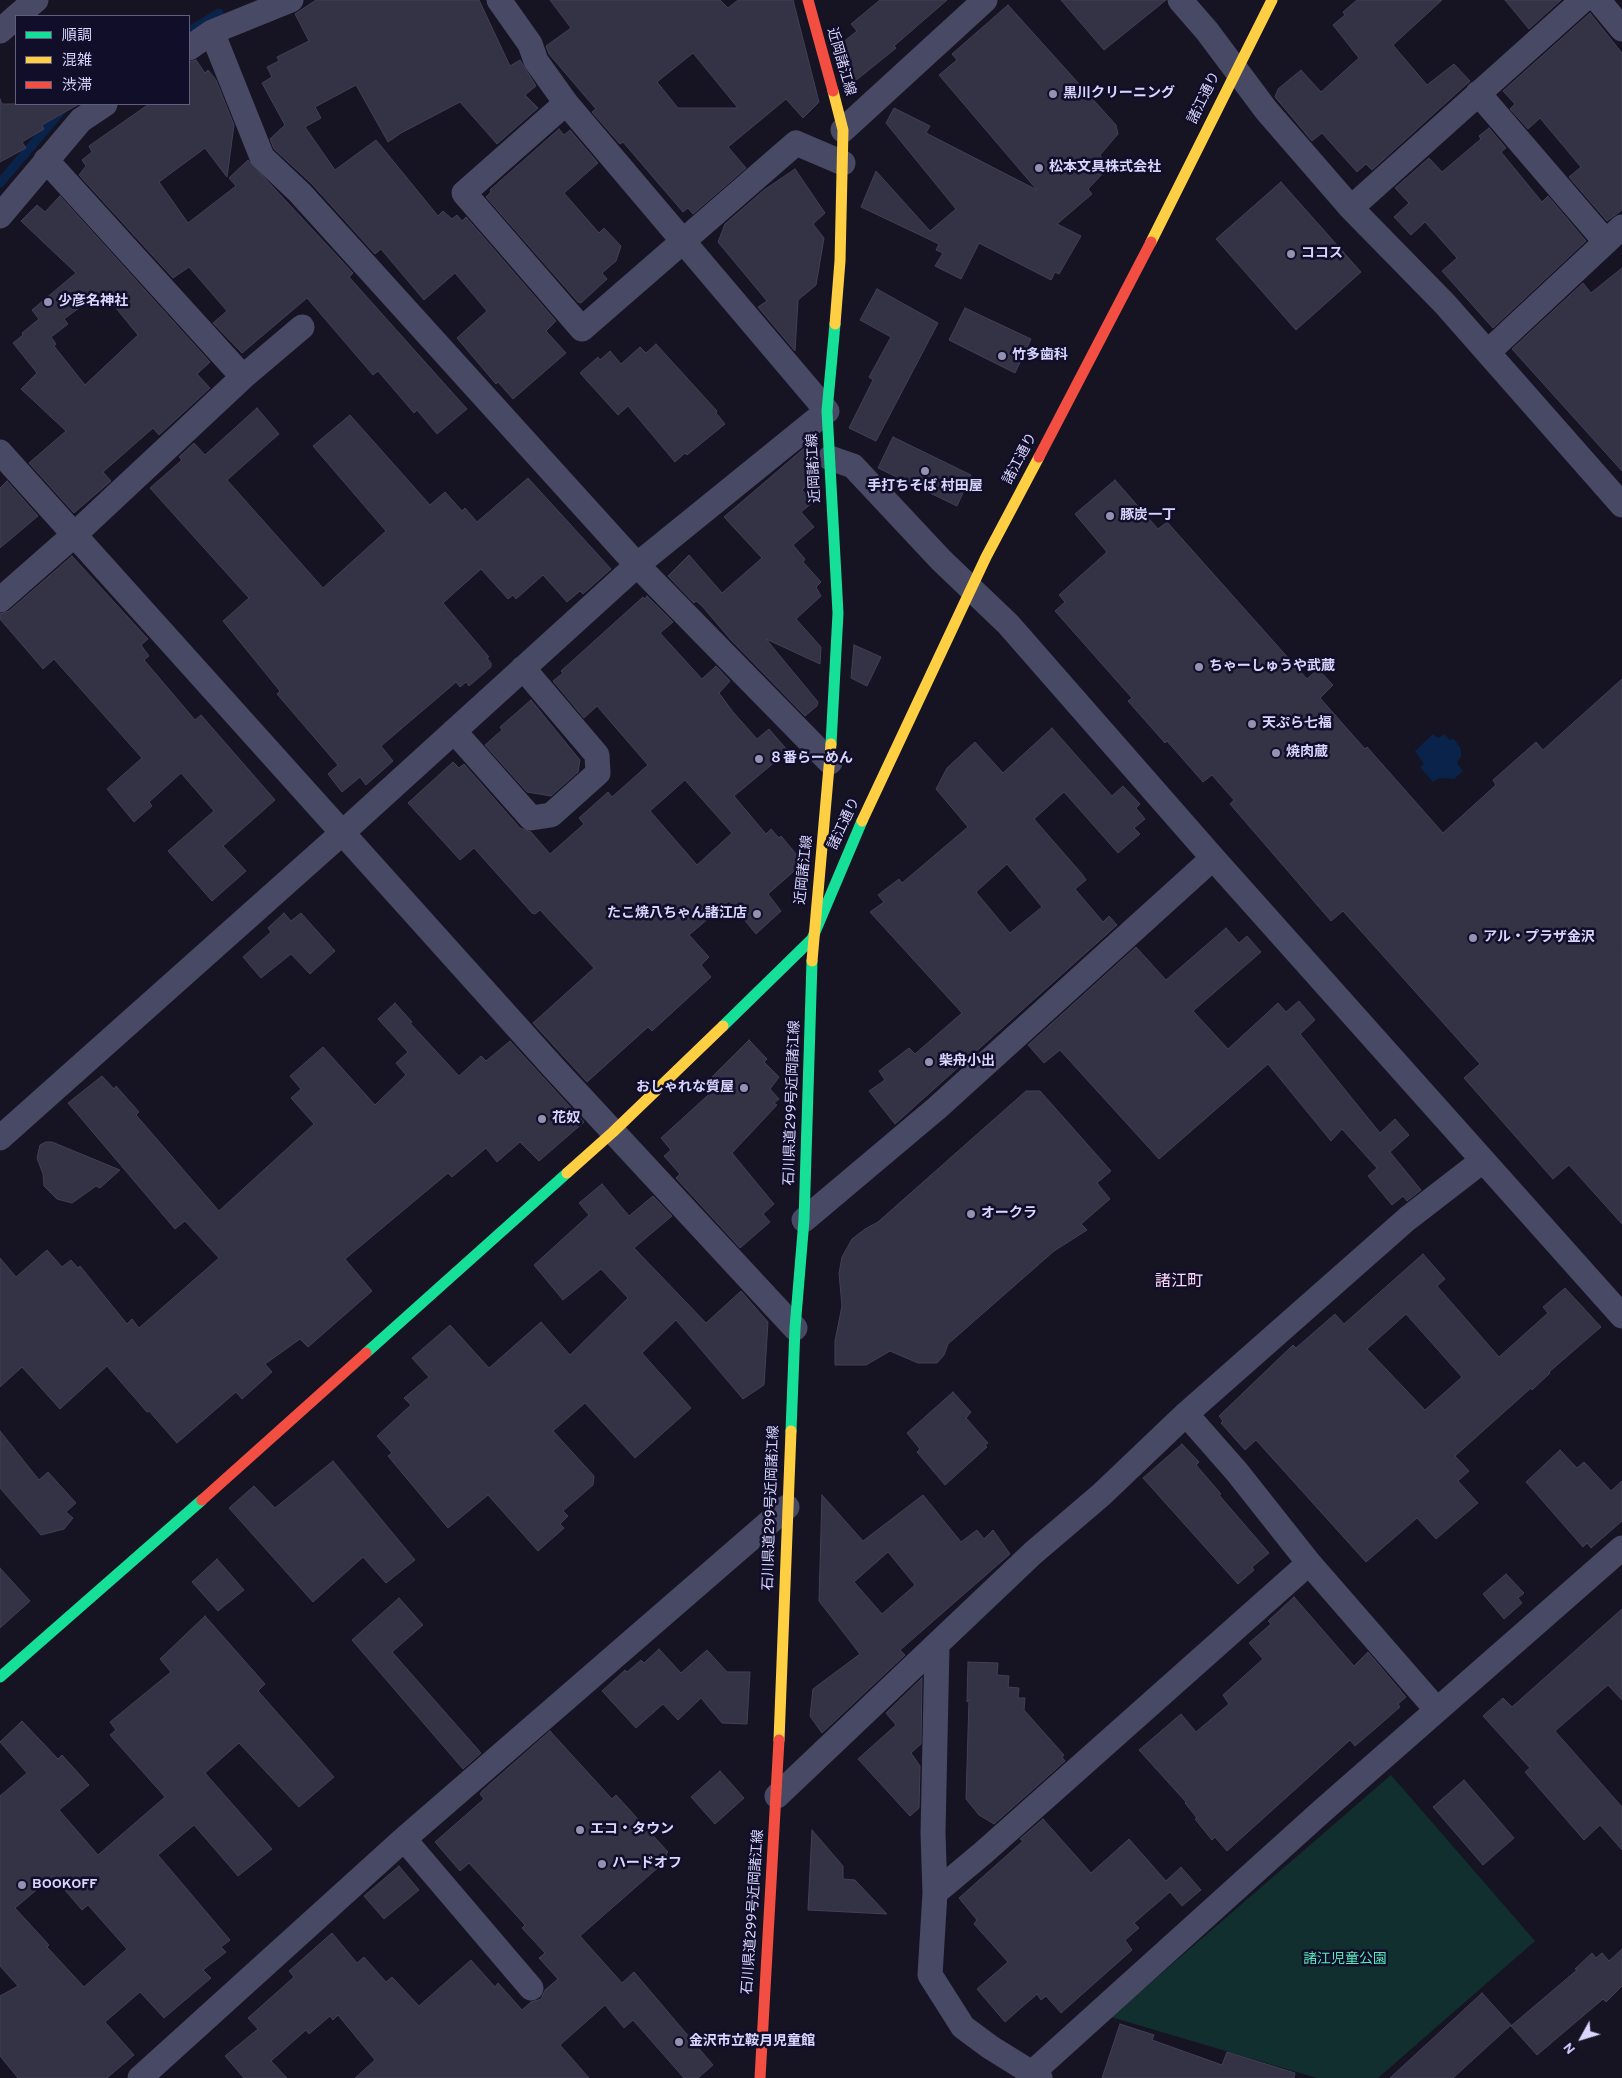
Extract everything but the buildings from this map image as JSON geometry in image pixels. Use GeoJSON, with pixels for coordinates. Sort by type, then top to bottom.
{"type":"FeatureCollection","features":[{"type":"Feature","properties":{"kind":"street"},"geometry":{"type":"LineString","coordinates":[[19,15],[36,0]]}},
{"type":"Feature","properties":{"kind":"street"},"geometry":{"type":"LineString","coordinates":[[190,47],[212,32],[291,0]]}},
{"type":"Feature","properties":{"kind":"street"},"geometry":{"type":"LineString","coordinates":[[0,1138],[341,834],[637,565],[827,411],[566,103],[536,61],[530,44],[499,0]]}},
{"type":"Feature","properties":{"kind":"street","name":"近岡諸江線"},"geometry":{"type":"LineString","coordinates":[[808,0],[843,130],[840,261],[827,411],[838,613],[830,762],[812,939]]}},
{"type":"Feature","properties":{"kind":"street"},"geometry":{"type":"LineString","coordinates":[[843,130],[986,0]]}},
{"type":"Feature","properties":{"kind":"street"},"geometry":{"type":"LineString","coordinates":[[1180,0],[1207,31],[1235,71],[1266,110],[1351,208],[1445,304],[1619,497]]}},
{"type":"Feature","properties":{"kind":"street","name":"諸江通り"},"geometry":{"type":"LineString","coordinates":[[812,939],[844,860],[986,557],[1109,325],[1272,0]]}},
{"type":"Feature","properties":{"kind":"street"},"geometry":{"type":"LineString","coordinates":[[1351,208],[1583,0]]}},
{"type":"Feature","properties":{"kind":"street"},"geometry":{"type":"LineString","coordinates":[[1598,0],[1622,29]]}},
{"type":"Feature","properties":{"kind":"street"},"geometry":{"type":"LineString","coordinates":[[0,31],[15,19]]}},
{"type":"Feature","properties":{"kind":"street"},"geometry":{"type":"LineString","coordinates":[[212,32],[262,157],[306,200],[637,565],[830,762]]}},
{"type":"Feature","properties":{"kind":"street"},"geometry":{"type":"LineString","coordinates":[[1478,93],[1614,234],[1488,352]]}},
{"type":"Feature","properties":{"kind":"street"},"geometry":{"type":"LineString","coordinates":[[566,103],[464,193],[582,329],[796,143],[843,163]]}},
{"type":"Feature","properties":{"kind":"street"},"geometry":{"type":"LineString","coordinates":[[0,216],[81,120],[104,105]]}},
{"type":"Feature","properties":{"kind":"street"},"geometry":{"type":"LineString","coordinates":[[46,160],[242,377]]}},
{"type":"Feature","properties":{"kind":"street"},"geometry":{"type":"LineString","coordinates":[[0,600],[74,535],[242,377],[302,327]]}},
{"type":"Feature","properties":{"kind":"street"},"geometry":{"type":"LineString","coordinates":[[0,452],[341,834],[795,1328]]}},
{"type":"Feature","properties":{"kind":"street"},"geometry":{"type":"LineString","coordinates":[[830,458],[853,466],[1008,624],[1213,858],[1622,1316]]}},
{"type":"Feature","properties":{"kind":"street"},"geometry":{"type":"LineString","coordinates":[[454,731],[531,818],[551,815],[598,773],[597,755],[523,668]]}},
{"type":"Feature","properties":{"kind":"street"},"geometry":{"type":"LineString","coordinates":[[804,1220],[937,1108],[1213,858]]}},
{"type":"Feature","properties":{"kind":"street"},"geometry":{"type":"LineString","coordinates":[[0,1677],[108,1584],[613,1132],[736,1015],[812,939]]}},
{"type":"Feature","properties":{"kind":"street","name":"石川県道299号近岡諸江線"},"geometry":{"type":"LineString","coordinates":[[755,2074],[776,1796],[786,1507],[795,1328],[804,1220],[812,1027],[812,939]]}},
{"type":"Feature","properties":{"kind":"street"},"geometry":{"type":"LineString","coordinates":[[776,1796],[937,1646],[1033,1553],[1101,1495],[1186,1414],[1407,1219],[1482,1161]]}},
{"type":"Feature","properties":{"kind":"street"},"geometry":{"type":"LineString","coordinates":[[1186,1414],[1237,1472],[1309,1564],[1438,1710]]}},
{"type":"Feature","properties":{"kind":"street"},"geometry":{"type":"LineString","coordinates":[[140,2078],[404,1839],[786,1507]]}},
{"type":"Feature","properties":{"kind":"street"},"geometry":{"type":"LineString","coordinates":[[937,1646],[933,1833],[935,1893],[930,1975],[963,2027],[1034,2076],[1322,1811],[1622,1548]]}},
{"type":"Feature","properties":{"kind":"street"},"geometry":{"type":"LineString","coordinates":[[935,1893],[983,1853],[1309,1564]]}},
{"type":"Feature","properties":{"kind":"street"},"geometry":{"type":"LineString","coordinates":[[404,1839],[531,1988]]}},
{"type":"Feature","properties":{"kind":"green space","name":"諸江児童公園"},"geometry":{"type":"Polygon","coordinates":[[[1391,1775],[1535,1941],[1378,2078],[1317,2078],[1111,2017],[1391,1775]]]}},
{"type":"Feature","properties":{"kind":"water"},"geometry":{"type":"Polygon","coordinates":[[[1433,734],[1438,738],[1445,734],[1449,740],[1454,739],[1461,749],[1461,756],[1457,763],[1463,771],[1454,779],[1439,778],[1433,782],[1420,767],[1424,764],[1415,751],[1433,734]]]}},
{"type":"Feature","properties":{"kind":"waterway"},"geometry":{"type":"LineString","coordinates":[[190,30],[219,13]]}},
{"type":"Feature","properties":{"kind":"waterway"},"geometry":{"type":"LineString","coordinates":[[0,183],[66,105]]}},
{"type":"Feature","properties":{"kind":"traffic: fast"},"geometry":{"type":"LineString","coordinates":[[831,744],[838,613],[827,411],[835,324]]}},
{"type":"Feature","properties":{"kind":"traffic: fast"},"geometry":{"type":"LineString","coordinates":[[723,1026],[812,939],[862,821]]}},
{"type":"Feature","properties":{"kind":"traffic: fast"},"geometry":{"type":"LineString","coordinates":[[791,1431],[795,1328],[804,1220],[812,961]]}},
{"type":"Feature","properties":{"kind":"traffic: fast"},"geometry":{"type":"LineString","coordinates":[[366,1353],[567,1173]]}},
{"type":"Feature","properties":{"kind":"traffic: fast"},"geometry":{"type":"LineString","coordinates":[[0,1677],[202,1500]]}},
{"type":"Feature","properties":{"kind":"traffic: slow"},"geometry":{"type":"LineString","coordinates":[[1151,242],[1272,0]]}},
{"type":"Feature","properties":{"kind":"traffic: slow"},"geometry":{"type":"LineString","coordinates":[[833,91],[843,130],[840,261],[835,324]]}},
{"type":"Feature","properties":{"kind":"traffic: slow"},"geometry":{"type":"LineString","coordinates":[[862,821],[986,557],[1039,457]]}},
{"type":"Feature","properties":{"kind":"traffic: slow"},"geometry":{"type":"LineString","coordinates":[[812,961],[831,744]]}},
{"type":"Feature","properties":{"kind":"traffic: slow"},"geometry":{"type":"LineString","coordinates":[[567,1173],[613,1132],[723,1026]]}},
{"type":"Feature","properties":{"kind":"traffic: slow"},"geometry":{"type":"LineString","coordinates":[[779,1740],[791,1431]]}},
{"type":"Feature","properties":{"kind":"traffic: jam"},"geometry":{"type":"LineString","coordinates":[[808,0],[833,91]]}},
{"type":"Feature","properties":{"kind":"traffic: jam"},"geometry":{"type":"LineString","coordinates":[[1039,457],[1151,242]]}},
{"type":"Feature","properties":{"kind":"traffic: jam"},"geometry":{"type":"LineString","coordinates":[[202,1500],[366,1353]]}},
{"type":"Feature","properties":{"kind":"traffic: jam"},"geometry":{"type":"LineString","coordinates":[[760,2078],[779,1740]]}},
{"type":"Feature","properties":{"kind":"place","name":"黒川クリーニング"},"geometry":{"type":"Point","coordinates":[1053,94]}},
{"type":"Feature","properties":{"kind":"place","name":"松本文具株式会社"},"geometry":{"type":"Point","coordinates":[1039,168]}},
{"type":"Feature","properties":{"kind":"place","name":"ココス"},"geometry":{"type":"Point","coordinates":[1291,254]}},
{"type":"Feature","properties":{"kind":"place","name":"少彦名神社"},"geometry":{"type":"Point","coordinates":[48,302]}},
{"type":"Feature","properties":{"kind":"place","name":"竹多歯科"},"geometry":{"type":"Point","coordinates":[1002,356]}},
{"type":"Feature","properties":{"kind":"place","name":"手打ちそば 村田屋"},"geometry":{"type":"Point","coordinates":[925,471]}},
{"type":"Feature","properties":{"kind":"place","name":"豚炭一丁"},"geometry":{"type":"Point","coordinates":[1110,516]}},
{"type":"Feature","properties":{"kind":"place","name":"ちゃーしゅうや武蔵"},"geometry":{"type":"Point","coordinates":[1199,667]}},
{"type":"Feature","properties":{"kind":"place","name":"天ぷら七福"},"geometry":{"type":"Point","coordinates":[1252,724]}},
{"type":"Feature","properties":{"kind":"place","name":"焼肉蔵"},"geometry":{"type":"Point","coordinates":[1276,753]}},
{"type":"Feature","properties":{"kind":"place","name":"８番らーめん"},"geometry":{"type":"Point","coordinates":[759,759]}},
{"type":"Feature","properties":{"kind":"place","name":"たこ焼八ちゃん諸江店"},"geometry":{"type":"Point","coordinates":[757,914]}},
{"type":"Feature","properties":{"kind":"place","name":"アル・プラザ金沢"},"geometry":{"type":"Point","coordinates":[1473,938]}},
{"type":"Feature","properties":{"kind":"place","name":"柴舟小出"},"geometry":{"type":"Point","coordinates":[929,1062]}},
{"type":"Feature","properties":{"kind":"place","name":"おしゃれな質屋"},"geometry":{"type":"Point","coordinates":[744,1088]}},
{"type":"Feature","properties":{"kind":"place","name":"花奴"},"geometry":{"type":"Point","coordinates":[542,1119]}},
{"type":"Feature","properties":{"kind":"place","name":"オークラ"},"geometry":{"type":"Point","coordinates":[971,1214]}},
{"type":"Feature","properties":{"kind":"place","name":"エコ・タウン"},"geometry":{"type":"Point","coordinates":[580,1830]}},
{"type":"Feature","properties":{"kind":"place","name":"ハードオフ"},"geometry":{"type":"Point","coordinates":[602,1864]}},
{"type":"Feature","properties":{"kind":"place","name":"BOOKOFF"},"geometry":{"type":"Point","coordinates":[22,1885]}},
{"type":"Feature","properties":{"kind":"place","name":"金沢市立鞍月児童館"},"geometry":{"type":"Point","coordinates":[679,2042]}},
{"type":"Feature","properties":{"kind":"district","name":"諸江町"},"geometry":{"type":"Point","coordinates":[1179,1283]}}]}
